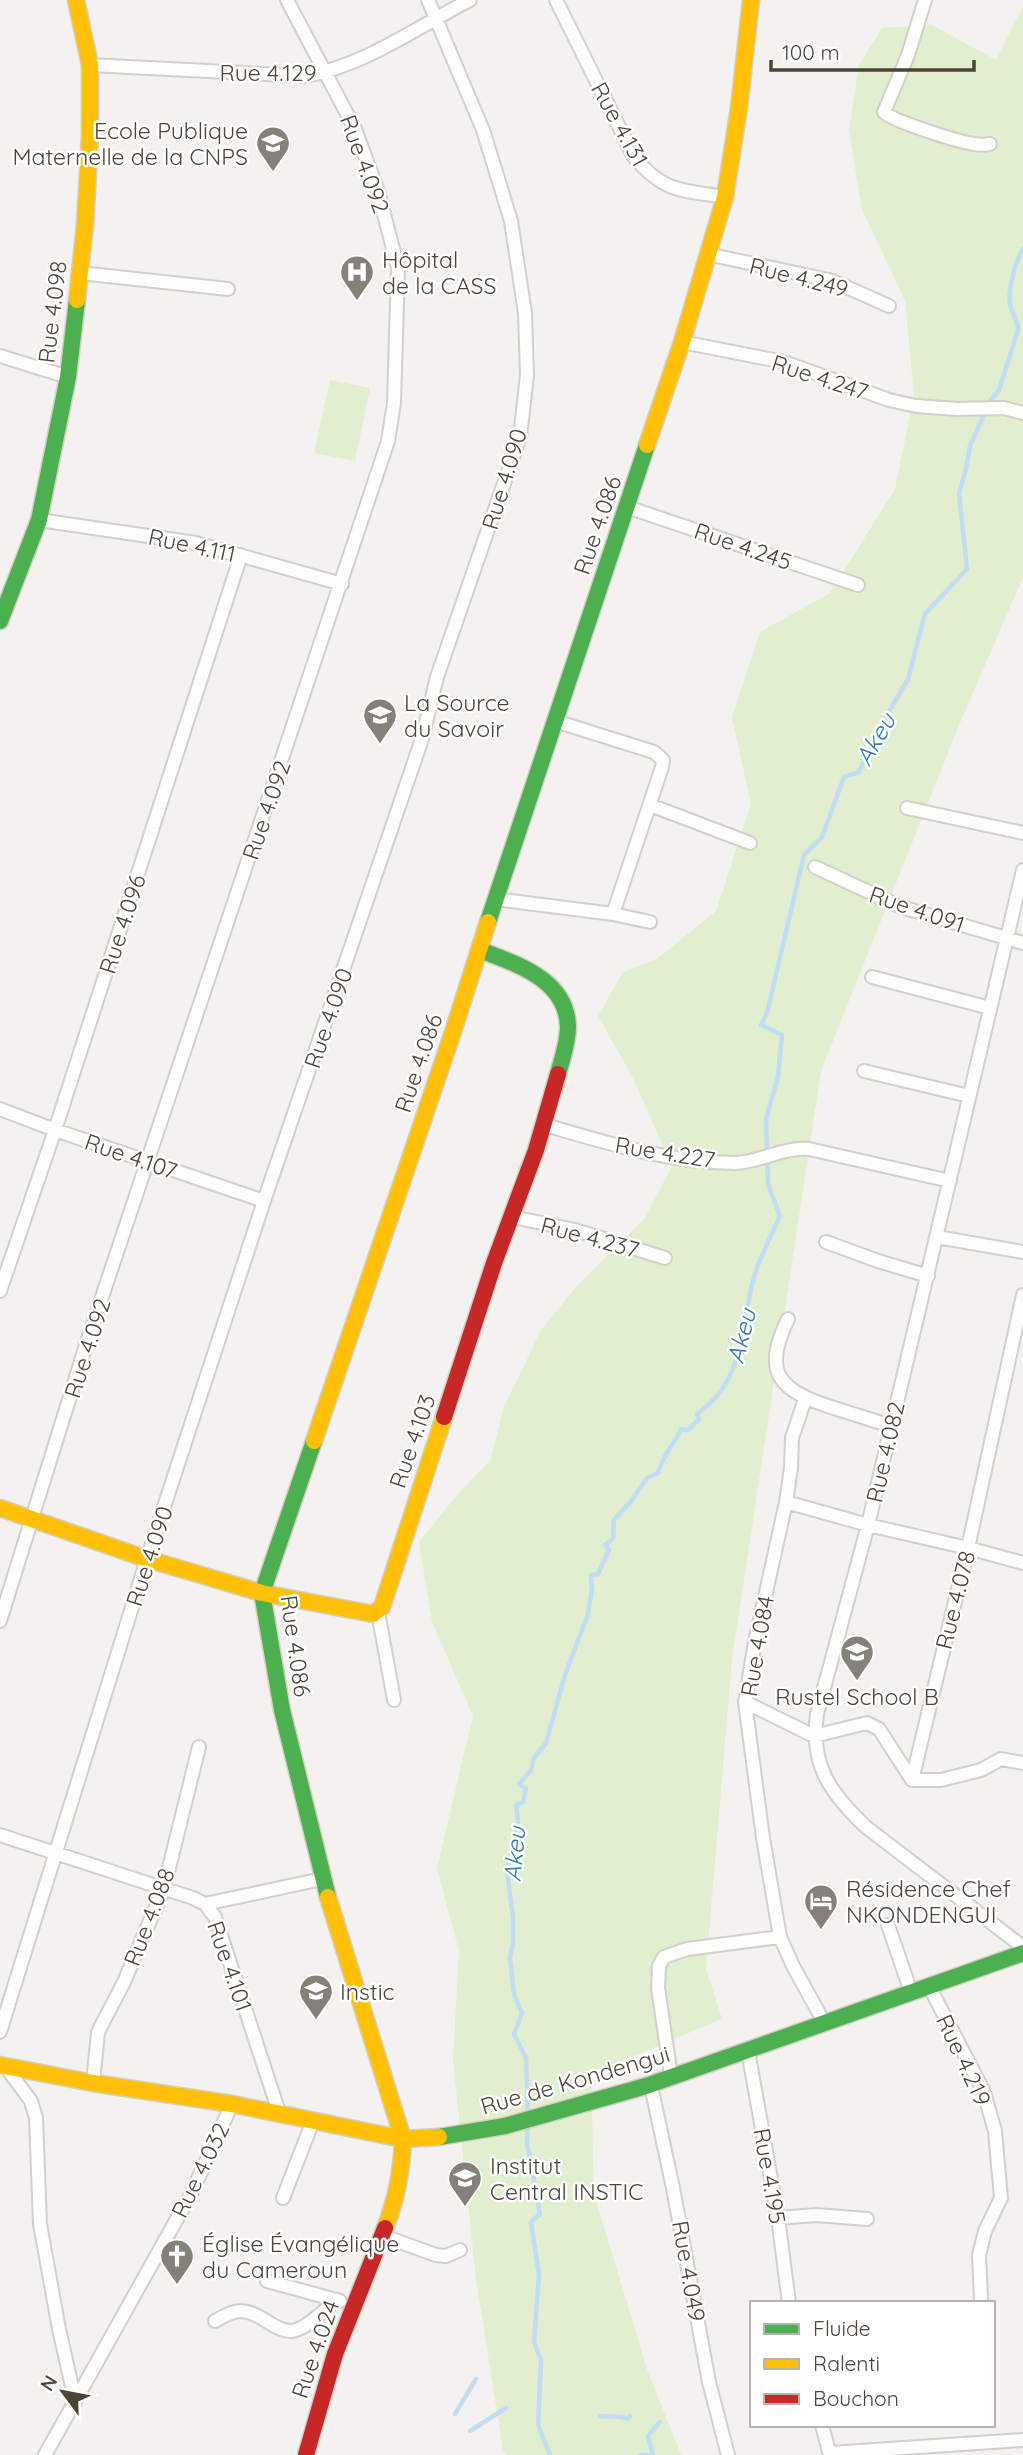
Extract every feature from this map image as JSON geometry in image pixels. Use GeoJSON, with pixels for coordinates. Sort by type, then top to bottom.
{"type":"FeatureCollection","features":[{"type":"Feature","properties":{"kind":"street","name":"Rue 4.098"},"geometry":{"type":"LineString","coordinates":[[0,621],[40,520],[68,377],[85,225],[90,136],[90,65],[76,0]]}},
{"type":"Feature","properties":{"kind":"street","name":"Rue 4.092"},"geometry":{"type":"LineString","coordinates":[[0,1621],[86,1345],[388,441],[394,403],[398,268],[378,191],[355,129],[287,0]]}},
{"type":"Feature","properties":{"kind":"street","name":"Rue 4.090"},"geometry":{"type":"LineString","coordinates":[[0,2032],[147,1559],[264,1201],[418,753],[438,677],[520,437],[527,375],[527,344],[511,221],[484,130],[428,0]]}},
{"type":"Feature","properties":{"kind":"street","name":"Rue 4.129"},"geometry":{"type":"LineString","coordinates":[[90,65],[305,76],[353,63],[470,0]]}},
{"type":"Feature","properties":{"kind":"street","name":"Rue 4.131"},"geometry":{"type":"LineString","coordinates":[[556,0],[634,157],[641,166],[665,185],[725,197]]}},
{"type":"Feature","properties":{"kind":"street","name":"Rue 4.086"},"geometry":{"type":"LineString","coordinates":[[403,2139],[322,1879],[282,1710],[262,1594],[682,342],[725,197],[739,108],[751,0]]}},
{"type":"Feature","properties":{"kind":"street"},"geometry":{"type":"LineString","coordinates":[[925,0],[911,47],[884,112],[893,118],[944,136],[974,145],[990,144]]}},
{"type":"Feature","properties":{"kind":"street","name":"Rue 4.249"},"geometry":{"type":"LineString","coordinates":[[707,254],[833,281],[890,306]]}},
{"type":"Feature","properties":{"kind":"street"},"geometry":{"type":"LineString","coordinates":[[80,273],[228,289]]}},
{"type":"Feature","properties":{"kind":"street","name":"Rue 4.247"},"geometry":{"type":"LineString","coordinates":[[682,342],[784,362],[889,400],[957,410],[1004,408],[1023,413]]}},
{"type":"Feature","properties":{"kind":"street"},"geometry":{"type":"LineString","coordinates":[[0,356],[68,377]]}},
{"type":"Feature","properties":{"kind":"street","name":"Rue 4.245"},"geometry":{"type":"LineString","coordinates":[[627,507],[858,585]]}},
{"type":"Feature","properties":{"kind":"street","name":"Rue 4.111"},"geometry":{"type":"LineString","coordinates":[[40,520],[151,535],[241,555],[342,583]]}},
{"type":"Feature","properties":{"kind":"street","name":"Rue 4.096"},"geometry":{"type":"LineString","coordinates":[[0,1291],[55,1130],[241,555]]}},
{"type":"Feature","properties":{"kind":"street"},"geometry":{"type":"LineString","coordinates":[[555,721],[659,755],[663,760],[613,914]]}},
{"type":"Feature","properties":{"kind":"street"},"geometry":{"type":"LineString","coordinates":[[650,805],[750,843]]}},
{"type":"Feature","properties":{"kind":"street"},"geometry":{"type":"LineString","coordinates":[[907,808],[1023,833]]}},
{"type":"Feature","properties":{"kind":"street","name":"Rue 4.091"},"geometry":{"type":"LineString","coordinates":[[815,867],[901,907],[1023,943]]}},
{"type":"Feature","properties":{"kind":"street","name":"Rue 4.082"},"geometry":{"type":"LineString","coordinates":[[1023,870],[868,1525],[817,1714],[814,1735],[825,1777],[844,1806],[866,1827],[1023,1947]]}},
{"type":"Feature","properties":{"kind":"street"},"geometry":{"type":"LineString","coordinates":[[495,899],[613,914],[650,922]]}},
{"type":"Feature","properties":{"kind":"street","name":"Rue 4.103"},"geometry":{"type":"LineString","coordinates":[[378,1612],[382,1607],[494,1263],[545,1125],[568,1033],[565,1010],[555,990],[537,975],[480,950]]}},
{"type":"Feature","properties":{"kind":"street"},"geometry":{"type":"LineString","coordinates":[[873,977],[990,1008]]}},
{"type":"Feature","properties":{"kind":"street"},"geometry":{"type":"LineString","coordinates":[[864,1071],[969,1096]]}},
{"type":"Feature","properties":{"kind":"street","name":"Rue 4.107"},"geometry":{"type":"LineString","coordinates":[[0,1109],[264,1201]]}},
{"type":"Feature","properties":{"kind":"street","name":"Rue 4.227"},"geometry":{"type":"LineString","coordinates":[[545,1125],[606,1143],[689,1161],[739,1163],[788,1150],[809,1149],[950,1181]]}},
{"type":"Feature","properties":{"kind":"street","name":"Rue 4.237"},"geometry":{"type":"LineString","coordinates":[[513,1217],[575,1230],[665,1258]]}},
{"type":"Feature","properties":{"kind":"street"},"geometry":{"type":"LineString","coordinates":[[937,1237],[1023,1252]]}},
{"type":"Feature","properties":{"kind":"street"},"geometry":{"type":"LineString","coordinates":[[826,1242],[928,1276]]}},
{"type":"Feature","properties":{"kind":"street","name":"Rue 4.078"},"geometry":{"type":"LineString","coordinates":[[912,1780],[968,1548],[1023,1295]]}},
{"type":"Feature","properties":{"kind":"street"},"geometry":{"type":"LineString","coordinates":[[788,1319],[775,1350],[777,1370],[782,1382],[805,1399],[891,1426]]}},
{"type":"Feature","properties":{"kind":"street","name":"Rue 4.084"},"geometry":{"type":"LineString","coordinates":[[805,1399],[792,1438],[786,1502],[755,1642],[746,1702],[763,1838],[780,1937],[825,2024]]}},
{"type":"Feature","properties":{"kind":"street"},"geometry":{"type":"LineString","coordinates":[[786,1502],[1023,1563]]}},
{"type":"Feature","properties":{"kind":"street"},"geometry":{"type":"LineString","coordinates":[[0,1508],[147,1559],[262,1594],[373,1614],[378,1612],[394,1700]]}},
{"type":"Feature","properties":{"kind":"street"},"geometry":{"type":"LineString","coordinates":[[746,1702],[814,1735],[867,1723],[879,1729],[912,1780],[941,1780],[981,1770],[1001,1759],[1023,1763]]}},
{"type":"Feature","properties":{"kind":"street","name":"Rue 4.088"},"geometry":{"type":"LineString","coordinates":[[93,2083],[98,2032],[124,1982],[164,1888],[199,1747]]}},
{"type":"Feature","properties":{"kind":"street","name":"Rue 4.101"},"geometry":{"type":"LineString","coordinates":[[0,1835],[205,1904],[215,1917],[280,2115]]}},
{"type":"Feature","properties":{"kind":"street"},"geometry":{"type":"LineString","coordinates":[[205,1904],[322,1879]]}},
{"type":"Feature","properties":{"kind":"street"},"geometry":{"type":"LineString","coordinates":[[888,1925],[911,1992]]}},
{"type":"Feature","properties":{"kind":"street"},"geometry":{"type":"LineString","coordinates":[[671,2076],[658,1988],[659,1966],[664,1957],[687,1949],[780,1937]]}},
{"type":"Feature","properties":{"kind":"street","name":"Rue de Kondengui"},"geometry":{"type":"LineString","coordinates":[[2,2065],[93,2083],[232,2104],[403,2139],[431,2139],[506,2127],[651,2086],[671,2076],[1023,1953]]}},
{"type":"Feature","properties":{"kind":"street","name":"Rue 4.219"},"geometry":{"type":"LineString","coordinates":[[929,1986],[984,2092],[995,2131],[1001,2198],[985,2231],[979,2255],[981,2299]]}},
{"type":"Feature","properties":{"kind":"street","name":"Rue 4.195"},"geometry":{"type":"LineString","coordinates":[[748,2051],[778,2218],[789,2301]]}},
{"type":"Feature","properties":{"kind":"street"},"geometry":{"type":"LineString","coordinates":[[2,2065],[31,2101],[36,2118],[40,2224],[75,2400]]}},
{"type":"Feature","properties":{"kind":"street","name":"Rue 4.049"},"geometry":{"type":"LineString","coordinates":[[651,2086],[709,2382],[727,2455]]}},
{"type":"Feature","properties":{"kind":"street","name":"Rue 4.032"},"geometry":{"type":"LineString","coordinates":[[45,2455],[192,2192],[232,2104]]}},
{"type":"Feature","properties":{"kind":"street"},"geometry":{"type":"LineString","coordinates":[[283,2198],[313,2122]]}},
{"type":"Feature","properties":{"kind":"street","name":"Rue 4.024"},"geometry":{"type":"LineString","coordinates":[[306,2455],[319,2403],[396,2200],[402,2169],[403,2139]]}},
{"type":"Feature","properties":{"kind":"street"},"geometry":{"type":"LineString","coordinates":[[778,2218],[816,2216],[867,2219]]}},
{"type":"Feature","properties":{"kind":"street"},"geometry":{"type":"LineString","coordinates":[[383,2236],[436,2255],[446,2256],[460,2250]]}},
{"type":"Feature","properties":{"kind":"street"},"geometry":{"type":"LineString","coordinates":[[267,2281],[354,2305]]}},
{"type":"Feature","properties":{"kind":"street"},"geometry":{"type":"LineString","coordinates":[[215,2320],[238,2310],[257,2313],[288,2332],[299,2330],[336,2300]]}},
{"type":"Feature","properties":{"kind":"street"},"geometry":{"type":"LineString","coordinates":[[823,2427],[830,2454],[1023,2440],[1017,2455]]}},
{"type":"Feature","properties":{"kind":"green space"},"geometry":{"type":"Polygon","coordinates":[[[1023,7],[1023,577],[960,723],[821,1071],[732,1659],[706,1968],[722,2019],[591,2074],[594,2194],[647,2369],[681,2455],[507,2455],[503,2450],[476,2279],[453,2061],[459,1951],[437,1868],[473,1716],[432,1622],[419,1542],[457,1495],[490,1461],[504,1407],[541,1330],[577,1286],[645,1218],[672,1166],[632,1076],[598,1016],[623,972],[657,959],[716,911],[751,804],[732,717],[760,632],[830,593],[895,489],[914,395],[905,300],[862,210],[849,130],[859,65],[882,28],[932,25],[996,60],[1023,7]]]}},
{"type":"Feature","properties":{"kind":"green space"},"geometry":{"type":"Polygon","coordinates":[[[330,380],[370,388],[355,461],[314,453],[330,380]]]}},
{"type":"Feature","properties":{"kind":"waterway","name":"Akeu"},"geometry":{"type":"LineString","coordinates":[[528,2115],[526,2058],[514,2034],[522,2013],[514,1994],[510,1958],[513,1917],[507,1872],[518,1821],[516,1805],[523,1802],[526,1789],[519,1784],[531,1770],[534,1758],[546,1743],[565,1675],[588,1614],[591,1575],[598,1574],[609,1550],[605,1545],[613,1539],[614,1520],[647,1478],[658,1473],[681,1429],[688,1430],[699,1419],[697,1414],[713,1400],[734,1367],[756,1271],[780,1216],[768,1184],[766,1119],[778,1077],[782,1035],[761,1025],[767,1013],[804,855],[822,837],[844,777],[859,772],[877,732],[908,679],[925,614],[967,569],[959,493],[970,446],[990,401],[999,390],[1018,330],[1011,306],[1010,289],[1023,248]]}},
{"type":"Feature","properties":{"kind":"waterway","name":"Akeu"},"geometry":{"type":"LineString","coordinates":[[528,2123],[527,2143],[540,2214],[531,2222],[539,2275],[534,2342],[541,2360],[538,2425],[550,2455]]}},
{"type":"Feature","properties":{"kind":"waterway"},"geometry":{"type":"LineString","coordinates":[[455,2414],[476,2379]]}},
{"type":"Feature","properties":{"kind":"waterway"},"geometry":{"type":"LineString","coordinates":[[470,2431],[506,2408]]}},
{"type":"Feature","properties":{"kind":"waterway"},"geometry":{"type":"LineString","coordinates":[[600,2416],[627,2419],[630,2416]]}},
{"type":"Feature","properties":{"kind":"waterway"},"geometry":{"type":"LineString","coordinates":[[640,2455],[653,2455],[648,2436],[660,2422]]}},
{"type":"Feature","properties":{"kind":"traffic: fast"},"geometry":{"type":"LineString","coordinates":[[0,621],[39,520],[68,377],[77,300]]}},
{"type":"Feature","properties":{"kind":"traffic: fast"},"geometry":{"type":"LineString","coordinates":[[488,922],[647,445]]}},
{"type":"Feature","properties":{"kind":"traffic: fast"},"geometry":{"type":"LineString","coordinates":[[480,950],[537,976],[559,997],[568,1027],[558,1074]]}},
{"type":"Feature","properties":{"kind":"traffic: fast"},"geometry":{"type":"LineString","coordinates":[[314,1441],[262,1593],[282,1710],[328,1897]]}},
{"type":"Feature","properties":{"kind":"traffic: fast"},"geometry":{"type":"LineString","coordinates":[[439,2137],[505,2126],[646,2086],[1023,1953]]}},
{"type":"Feature","properties":{"kind":"traffic: slow"},"geometry":{"type":"LineString","coordinates":[[76,0],[90,65],[90,136],[77,300]]}},
{"type":"Feature","properties":{"kind":"traffic: slow"},"geometry":{"type":"LineString","coordinates":[[647,445],[682,342],[725,197],[739,108],[751,0]]}},
{"type":"Feature","properties":{"kind":"traffic: slow"},"geometry":{"type":"LineString","coordinates":[[314,1441],[488,922]]}},
{"type":"Feature","properties":{"kind":"traffic: slow"},"geometry":{"type":"LineString","coordinates":[[0,1508],[147,1559],[262,1593],[373,1614],[382,1607],[444,1417]]}},
{"type":"Feature","properties":{"kind":"traffic: slow"},"geometry":{"type":"LineString","coordinates":[[328,1897],[403,2139],[398,2184],[385,2228]]}},
{"type":"Feature","properties":{"kind":"traffic: slow"},"geometry":{"type":"LineString","coordinates":[[0,2065],[93,2083],[232,2104],[403,2139],[439,2137]]}},
{"type":"Feature","properties":{"kind":"traffic: jam"},"geometry":{"type":"LineString","coordinates":[[444,1417],[494,1263],[536,1150],[558,1074]]}},
{"type":"Feature","properties":{"kind":"traffic: jam"},"geometry":{"type":"LineString","coordinates":[[306,2455],[335,2354],[385,2228]]}},
{"type":"Feature","properties":{"kind":"place","name":"Ecole Publique Maternelle de la CNPS"},"geometry":{"type":"Point","coordinates":[273,173]}},
{"type":"Feature","properties":{"kind":"place","name":"Hôpital de la CASS"},"geometry":{"type":"Point","coordinates":[357,302]}},
{"type":"Feature","properties":{"kind":"place","name":"La Source du Savoir"},"geometry":{"type":"Point","coordinates":[380,745]}},
{"type":"Feature","properties":{"kind":"place","name":"Rustel School B"},"geometry":{"type":"Point","coordinates":[857,1682]}},
{"type":"Feature","properties":{"kind":"place","name":"Résidence Chef NKONDENGUI"},"geometry":{"type":"Point","coordinates":[821,1931]}},
{"type":"Feature","properties":{"kind":"place","name":"Instic"},"geometry":{"type":"Point","coordinates":[316,2021]}},
{"type":"Feature","properties":{"kind":"place","name":"Institut Central INSTIC"},"geometry":{"type":"Point","coordinates":[465,2208]}},
{"type":"Feature","properties":{"kind":"place","name":"Église Évangélique du Cameroun"},"geometry":{"type":"Point","coordinates":[177,2286]}}]}
